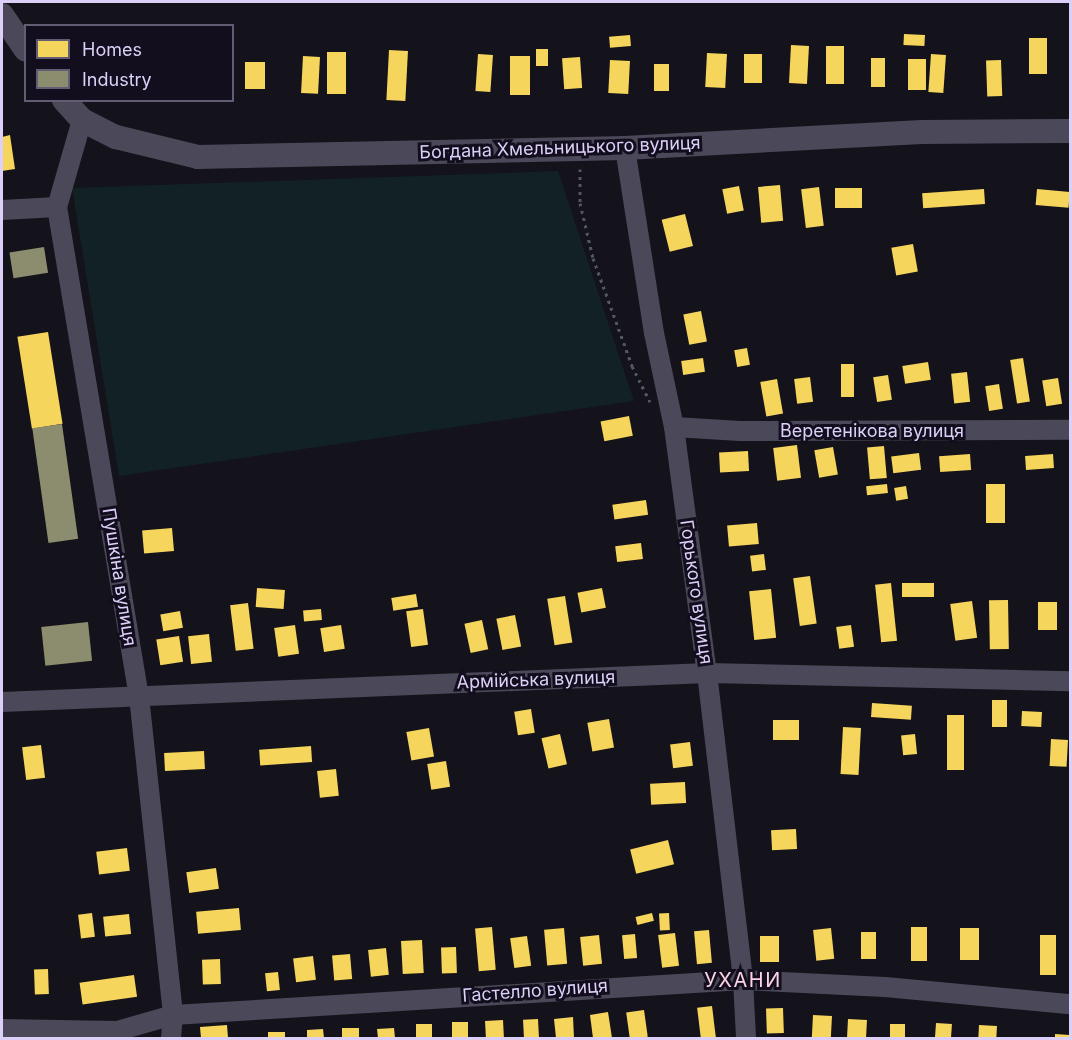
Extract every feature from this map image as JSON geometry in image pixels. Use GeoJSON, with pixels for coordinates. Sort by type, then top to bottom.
{"type":"FeatureCollection","features":[{"type":"Feature","properties":{"kind":"street"},"geometry":{"type":"LineString","coordinates":[[2,15],[24,47]]}},
{"type":"Feature","properties":{"kind":"street","name":"Богдана Хмельницького вулиця"},"geometry":{"type":"LineString","coordinates":[[66,102],[82,120],[116,137],[198,157],[625,148],[922,132],[1071,131]]}},
{"type":"Feature","properties":{"kind":"street","name":"Пушкіна вулиця"},"geometry":{"type":"LineString","coordinates":[[82,120],[57,207],[139,696],[172,1014],[171,1038]]}},
{"type":"Feature","properties":{"kind":"street","name":"Горького вулиця"},"geometry":{"type":"LineString","coordinates":[[625,148],[654,333],[674,427],[707,673],[743,980],[746,1038]]}},
{"type":"Feature","properties":{"kind":"street"},"geometry":{"type":"LineString","coordinates":[[2,210],[57,207]]}},
{"type":"Feature","properties":{"kind":"street","name":"Веретенікова вулиця"},"geometry":{"type":"LineString","coordinates":[[674,427],[740,431],[1071,430]]}},
{"type":"Feature","properties":{"kind":"street","name":"Армійська вулиця"},"geometry":{"type":"LineString","coordinates":[[2,702],[707,673],[1071,681]]}},
{"type":"Feature","properties":{"kind":"street","name":"Гастелло вулиця"},"geometry":{"type":"LineString","coordinates":[[2,1029],[117,1031],[172,1014],[743,980],[885,987],[1071,1004]]}},
{"type":"Feature","properties":{"kind":"path"},"geometry":{"type":"LineString","coordinates":[[580,149],[580,203],[609,306],[648,400],[674,427]]}},
{"type":"Feature","properties":{"kind":"shaded area"},"geometry":{"type":"Polygon","coordinates":[[[558,171],[634,401],[119,476],[72,188],[558,171]]]}},
{"type":"Feature","properties":{"kind":"building: Homes"},"geometry":{"type":"Polygon","coordinates":[[[904,34],[925,35],[924,46],[903,45],[904,34]]]}},
{"type":"Feature","properties":{"kind":"building: Homes"},"geometry":{"type":"Polygon","coordinates":[[[630,35],[631,46],[610,48],[609,37],[630,35]]]}},
{"type":"Feature","properties":{"kind":"building: Homes"},"geometry":{"type":"Polygon","coordinates":[[[1029,38],[1047,38],[1047,74],[1029,74],[1029,38]]]}},
{"type":"Feature","properties":{"kind":"building: Homes"},"geometry":{"type":"Polygon","coordinates":[[[791,45],[809,46],[807,84],[789,83],[791,45]]]}},
{"type":"Feature","properties":{"kind":"building: Homes"},"geometry":{"type":"Polygon","coordinates":[[[826,46],[844,46],[844,84],[826,84],[826,46]]]}},
{"type":"Feature","properties":{"kind":"building: Homes"},"geometry":{"type":"Polygon","coordinates":[[[536,49],[548,49],[548,66],[536,66],[536,49]]]}},
{"type":"Feature","properties":{"kind":"building: Homes"},"geometry":{"type":"Polygon","coordinates":[[[389,50],[408,51],[405,101],[386,100],[389,50]]]}},
{"type":"Feature","properties":{"kind":"building: Homes"},"geometry":{"type":"Polygon","coordinates":[[[327,52],[346,52],[346,94],[327,94],[327,52]]]}},
{"type":"Feature","properties":{"kind":"building: Homes"},"geometry":{"type":"Polygon","coordinates":[[[707,53],[727,54],[725,88],[705,87],[707,53]]]}},
{"type":"Feature","properties":{"kind":"building: Homes"},"geometry":{"type":"Polygon","coordinates":[[[478,54],[493,55],[490,92],[475,91],[478,54]]]}},
{"type":"Feature","properties":{"kind":"building: Homes"},"geometry":{"type":"Polygon","coordinates":[[[744,54],[762,54],[762,83],[744,83],[744,54]]]}},
{"type":"Feature","properties":{"kind":"building: Homes"},"geometry":{"type":"Polygon","coordinates":[[[931,54],[946,55],[943,93],[928,92],[931,54]]]}},
{"type":"Feature","properties":{"kind":"building: Homes"},"geometry":{"type":"Polygon","coordinates":[[[303,56],[320,57],[318,94],[301,93],[303,56]]]}},
{"type":"Feature","properties":{"kind":"building: Homes"},"geometry":{"type":"Polygon","coordinates":[[[510,56],[530,56],[530,95],[510,95],[510,56]]]}},
{"type":"Feature","properties":{"kind":"building: Homes"},"geometry":{"type":"Polygon","coordinates":[[[580,57],[582,88],[564,89],[562,58],[580,57]]]}},
{"type":"Feature","properties":{"kind":"building: Homes"},"geometry":{"type":"Polygon","coordinates":[[[871,58],[885,58],[885,87],[871,87],[871,58]]]}},
{"type":"Feature","properties":{"kind":"building: Homes"},"geometry":{"type":"Polygon","coordinates":[[[908,59],[926,59],[926,90],[908,90],[908,59]]]}},
{"type":"Feature","properties":{"kind":"building: Homes"},"geometry":{"type":"Polygon","coordinates":[[[610,60],[630,61],[628,94],[608,93],[610,60]]]}},
{"type":"Feature","properties":{"kind":"building: Homes"},"geometry":{"type":"Polygon","coordinates":[[[1001,60],[1002,96],[987,97],[986,61],[1001,60]]]}},
{"type":"Feature","properties":{"kind":"building: Homes"},"geometry":{"type":"Polygon","coordinates":[[[245,62],[265,62],[265,89],[245,89],[245,62]]]}},
{"type":"Feature","properties":{"kind":"building: Homes"},"geometry":{"type":"Polygon","coordinates":[[[654,64],[669,64],[669,91],[654,91],[654,64]]]}},
{"type":"Feature","properties":{"kind":"building: Homes"},"geometry":{"type":"Polygon","coordinates":[[[10,135],[15,169],[2,171],[2,137],[10,135]]]}},
{"type":"Feature","properties":{"kind":"building: Homes"},"geometry":{"type":"Polygon","coordinates":[[[780,185],[783,221],[761,223],[758,187],[780,185]]]}},
{"type":"Feature","properties":{"kind":"building: Homes"},"geometry":{"type":"Polygon","coordinates":[[[739,186],[744,211],[727,214],[722,189],[739,186]]]}},
{"type":"Feature","properties":{"kind":"building: Homes"},"geometry":{"type":"Polygon","coordinates":[[[819,187],[824,226],[806,228],[801,189],[819,187]]]}},
{"type":"Feature","properties":{"kind":"building: Homes"},"geometry":{"type":"Polygon","coordinates":[[[835,188],[862,188],[862,208],[835,208],[835,188]]]}},
{"type":"Feature","properties":{"kind":"building: Homes"},"geometry":{"type":"Polygon","coordinates":[[[984,189],[985,204],[923,208],[922,193],[984,189]]]}},
{"type":"Feature","properties":{"kind":"building: Homes"},"geometry":{"type":"Polygon","coordinates":[[[1037,189],[1070,192],[1068,208],[1036,205],[1037,189]]]}},
{"type":"Feature","properties":{"kind":"building: Homes"},"geometry":{"type":"Polygon","coordinates":[[[685,214],[693,246],[670,252],[662,220],[685,214]]]}},
{"type":"Feature","properties":{"kind":"building: Homes"},"geometry":{"type":"Polygon","coordinates":[[[913,244],[918,272],[896,275],[891,248],[913,244]]]}},
{"type":"Feature","properties":{"kind":"building: Homes"},"geometry":{"type":"Polygon","coordinates":[[[701,311],[707,341],[689,345],[683,314],[701,311]]]}},
{"type":"Feature","properties":{"kind":"building: Homes"},"geometry":{"type":"Polygon","coordinates":[[[48,332],[63,424],[32,429],[17,337],[48,332]]]}},
{"type":"Feature","properties":{"kind":"building: Homes"},"geometry":{"type":"Polygon","coordinates":[[[747,348],[750,365],[737,367],[734,350],[747,348]]]}},
{"type":"Feature","properties":{"kind":"building: Homes"},"geometry":{"type":"Polygon","coordinates":[[[703,358],[705,372],[683,375],[681,361],[703,358]]]}},
{"type":"Feature","properties":{"kind":"building: Homes"},"geometry":{"type":"Polygon","coordinates":[[[1023,358],[1030,401],[1017,403],[1010,360],[1023,358]]]}},
{"type":"Feature","properties":{"kind":"building: Homes"},"geometry":{"type":"Polygon","coordinates":[[[928,362],[931,380],[905,384],[902,366],[928,362]]]}},
{"type":"Feature","properties":{"kind":"building: Homes"},"geometry":{"type":"Polygon","coordinates":[[[841,364],[854,364],[854,397],[841,397],[841,364]]]}},
{"type":"Feature","properties":{"kind":"building: Homes"},"geometry":{"type":"Polygon","coordinates":[[[967,372],[970,402],[954,404],[951,374],[967,372]]]}},
{"type":"Feature","properties":{"kind":"building: Homes"},"geometry":{"type":"Polygon","coordinates":[[[888,375],[892,400],[877,402],[873,377],[888,375]]]}},
{"type":"Feature","properties":{"kind":"building: Homes"},"geometry":{"type":"Polygon","coordinates":[[[810,377],[813,402],[797,404],[794,379],[810,377]]]}},
{"type":"Feature","properties":{"kind":"building: Homes"},"geometry":{"type":"Polygon","coordinates":[[[1058,378],[1062,404],[1046,406],[1042,381],[1058,378]]]}},
{"type":"Feature","properties":{"kind":"building: Homes"},"geometry":{"type":"Polygon","coordinates":[[[777,379],[783,413],[766,416],[760,382],[777,379]]]}},
{"type":"Feature","properties":{"kind":"building: Homes"},"geometry":{"type":"Polygon","coordinates":[[[999,384],[1003,409],[989,411],[985,386],[999,384]]]}},
{"type":"Feature","properties":{"kind":"building: Homes"},"geometry":{"type":"Polygon","coordinates":[[[629,416],[633,436],[604,441],[601,422],[629,416]]]}},
{"type":"Feature","properties":{"kind":"building: Homes"},"geometry":{"type":"Polygon","coordinates":[[[797,445],[801,478],[777,481],[773,448],[797,445]]]}},
{"type":"Feature","properties":{"kind":"building: Homes"},"geometry":{"type":"Polygon","coordinates":[[[884,446],[887,478],[870,479],[867,447],[884,446]]]}},
{"type":"Feature","properties":{"kind":"building: Homes"},"geometry":{"type":"Polygon","coordinates":[[[833,447],[838,475],[819,478],[814,450],[833,447]]]}},
{"type":"Feature","properties":{"kind":"building: Homes"},"geometry":{"type":"Polygon","coordinates":[[[748,451],[749,471],[720,472],[719,453],[748,451]]]}},
{"type":"Feature","properties":{"kind":"building: Homes"},"geometry":{"type":"Polygon","coordinates":[[[919,453],[921,470],[893,473],[891,456],[919,453]]]}},
{"type":"Feature","properties":{"kind":"building: Homes"},"geometry":{"type":"Polygon","coordinates":[[[970,454],[971,470],[940,472],[939,456],[970,454]]]}},
{"type":"Feature","properties":{"kind":"building: Homes"},"geometry":{"type":"Polygon","coordinates":[[[1053,454],[1054,468],[1026,470],[1025,456],[1053,454]]]}},
{"type":"Feature","properties":{"kind":"building: Homes"},"geometry":{"type":"Polygon","coordinates":[[[887,484],[888,493],[867,495],[866,486],[887,484]]]}},
{"type":"Feature","properties":{"kind":"building: Homes"},"geometry":{"type":"Polygon","coordinates":[[[986,484],[1005,484],[1005,523],[986,523],[986,484]]]}},
{"type":"Feature","properties":{"kind":"building: Homes"},"geometry":{"type":"Polygon","coordinates":[[[906,486],[908,499],[896,501],[894,488],[906,486]]]}},
{"type":"Feature","properties":{"kind":"building: Homes"},"geometry":{"type":"Polygon","coordinates":[[[646,500],[648,515],[614,520],[612,505],[646,500]]]}},
{"type":"Feature","properties":{"kind":"building: Homes"},"geometry":{"type":"Polygon","coordinates":[[[757,523],[759,544],[729,547],[727,526],[757,523]]]}},
{"type":"Feature","properties":{"kind":"building: Homes"},"geometry":{"type":"Polygon","coordinates":[[[172,528],[174,551],[144,554],[142,531],[172,528]]]}},
{"type":"Feature","properties":{"kind":"building: Homes"},"geometry":{"type":"Polygon","coordinates":[[[641,543],[643,559],[617,562],[615,546],[641,543]]]}},
{"type":"Feature","properties":{"kind":"building: Homes"},"geometry":{"type":"Polygon","coordinates":[[[764,554],[766,570],[752,572],[750,556],[764,554]]]}},
{"type":"Feature","properties":{"kind":"building: Homes"},"geometry":{"type":"Polygon","coordinates":[[[810,576],[817,624],[800,626],[793,578],[810,576]]]}},
{"type":"Feature","properties":{"kind":"building: Homes"},"geometry":{"type":"Polygon","coordinates":[[[891,583],[897,641],[881,642],[875,585],[891,583]]]}},
{"type":"Feature","properties":{"kind":"building: Homes"},"geometry":{"type":"Polygon","coordinates":[[[902,583],[934,583],[934,597],[902,597],[902,583]]]}},
{"type":"Feature","properties":{"kind":"building: Homes"},"geometry":{"type":"Polygon","coordinates":[[[257,588],[285,590],[284,609],[256,607],[257,588]]]}},
{"type":"Feature","properties":{"kind":"building: Homes"},"geometry":{"type":"Polygon","coordinates":[[[602,588],[606,608],[581,612],[577,593],[602,588]]]}},
{"type":"Feature","properties":{"kind":"building: Homes"},"geometry":{"type":"Polygon","coordinates":[[[771,589],[776,638],[754,640],[749,591],[771,589]]]}},
{"type":"Feature","properties":{"kind":"building: Homes"},"geometry":{"type":"Polygon","coordinates":[[[416,594],[418,607],[393,611],[391,598],[416,594]]]}},
{"type":"Feature","properties":{"kind":"building: Homes"},"geometry":{"type":"Polygon","coordinates":[[[565,596],[572,642],[555,645],[547,599],[565,596]]]}},
{"type":"Feature","properties":{"kind":"building: Homes"},"geometry":{"type":"Polygon","coordinates":[[[989,600],[1008,600],[1009,649],[990,649],[989,600]]]}},
{"type":"Feature","properties":{"kind":"building: Homes"},"geometry":{"type":"Polygon","coordinates":[[[972,601],[977,638],[955,641],[950,604],[972,601]]]}},
{"type":"Feature","properties":{"kind":"building: Homes"},"geometry":{"type":"Polygon","coordinates":[[[1038,602],[1057,602],[1057,630],[1038,630],[1038,602]]]}},
{"type":"Feature","properties":{"kind":"building: Homes"},"geometry":{"type":"Polygon","coordinates":[[[248,603],[254,649],[236,651],[230,605],[248,603]]]}},
{"type":"Feature","properties":{"kind":"building: Homes"},"geometry":{"type":"Polygon","coordinates":[[[321,609],[322,620],[304,622],[303,611],[321,609]]]}},
{"type":"Feature","properties":{"kind":"building: Homes"},"geometry":{"type":"Polygon","coordinates":[[[423,609],[428,645],[411,647],[406,611],[423,609]]]}},
{"type":"Feature","properties":{"kind":"building: Homes"},"geometry":{"type":"Polygon","coordinates":[[[180,611],[183,628],[163,631],[160,614],[180,611]]]}},
{"type":"Feature","properties":{"kind":"building: Homes"},"geometry":{"type":"Polygon","coordinates":[[[515,615],[521,646],[502,650],[496,619],[515,615]]]}},
{"type":"Feature","properties":{"kind":"building: Homes"},"geometry":{"type":"Polygon","coordinates":[[[482,620],[488,649],[471,653],[464,624],[482,620]]]}},
{"type":"Feature","properties":{"kind":"building: Homes"},"geometry":{"type":"Polygon","coordinates":[[[295,625],[299,654],[278,657],[274,628],[295,625]]]}},
{"type":"Feature","properties":{"kind":"building: Homes"},"geometry":{"type":"Polygon","coordinates":[[[341,625],[345,649],[324,652],[320,628],[341,625]]]}},
{"type":"Feature","properties":{"kind":"building: Homes"},"geometry":{"type":"Polygon","coordinates":[[[851,625],[854,647],[839,649],[836,627],[851,625]]]}},
{"type":"Feature","properties":{"kind":"building: Homes"},"geometry":{"type":"Polygon","coordinates":[[[209,634],[212,662],[191,664],[188,636],[209,634]]]}},
{"type":"Feature","properties":{"kind":"building: Homes"},"geometry":{"type":"Polygon","coordinates":[[[179,636],[183,662],[160,665],[156,640],[179,636]]]}},
{"type":"Feature","properties":{"kind":"building: Homes"},"geometry":{"type":"Polygon","coordinates":[[[992,700],[1007,700],[1007,727],[992,727],[992,700]]]}},
{"type":"Feature","properties":{"kind":"building: Homes"},"geometry":{"type":"Polygon","coordinates":[[[872,703],[912,706],[911,720],[871,717],[872,703]]]}},
{"type":"Feature","properties":{"kind":"building: Homes"},"geometry":{"type":"Polygon","coordinates":[[[531,709],[535,733],[518,735],[514,712],[531,709]]]}},
{"type":"Feature","properties":{"kind":"building: Homes"},"geometry":{"type":"Polygon","coordinates":[[[1022,711],[1042,712],[1041,727],[1021,726],[1022,711]]]}},
{"type":"Feature","properties":{"kind":"building: Homes"},"geometry":{"type":"Polygon","coordinates":[[[947,715],[964,715],[964,770],[947,770],[947,715]]]}},
{"type":"Feature","properties":{"kind":"building: Homes"},"geometry":{"type":"Polygon","coordinates":[[[609,719],[614,748],[592,751],[587,723],[609,719]]]}},
{"type":"Feature","properties":{"kind":"building: Homes"},"geometry":{"type":"Polygon","coordinates":[[[773,720],[799,720],[799,740],[773,740],[773,720]]]}},
{"type":"Feature","properties":{"kind":"building: Homes"},"geometry":{"type":"Polygon","coordinates":[[[843,727],[861,728],[859,775],[841,774],[843,727]]]}},
{"type":"Feature","properties":{"kind":"building: Homes"},"geometry":{"type":"Polygon","coordinates":[[[429,728],[434,757],[411,761],[406,732],[429,728]]]}},
{"type":"Feature","properties":{"kind":"building: Homes"},"geometry":{"type":"Polygon","coordinates":[[[560,734],[567,764],[548,768],[541,738],[560,734]]]}},
{"type":"Feature","properties":{"kind":"building: Homes"},"geometry":{"type":"Polygon","coordinates":[[[915,734],[917,754],[903,755],[901,735],[915,734]]]}},
{"type":"Feature","properties":{"kind":"building: Homes"},"geometry":{"type":"Polygon","coordinates":[[[1051,739],[1068,740],[1067,767],[1050,766],[1051,739]]]}},
{"type":"Feature","properties":{"kind":"building: Homes"},"geometry":{"type":"Polygon","coordinates":[[[690,742],[693,766],[673,768],[670,744],[690,742]]]}},
{"type":"Feature","properties":{"kind":"building: Homes"},"geometry":{"type":"Polygon","coordinates":[[[41,745],[45,778],[26,780],[22,747],[41,745]]]}},
{"type":"Feature","properties":{"kind":"building: Homes"},"geometry":{"type":"Polygon","coordinates":[[[311,746],[312,762],[260,766],[259,750],[311,746]]]}},
{"type":"Feature","properties":{"kind":"building: Homes"},"geometry":{"type":"Polygon","coordinates":[[[204,751],[205,769],[165,771],[164,753],[204,751]]]}},
{"type":"Feature","properties":{"kind":"building: Homes"},"geometry":{"type":"Polygon","coordinates":[[[446,761],[450,787],[431,790],[427,764],[446,761]]]}},
{"type":"Feature","properties":{"kind":"building: Homes"},"geometry":{"type":"Polygon","coordinates":[[[336,769],[339,796],[320,798],[317,771],[336,769]]]}},
{"type":"Feature","properties":{"kind":"building: Homes"},"geometry":{"type":"Polygon","coordinates":[[[685,782],[686,803],[651,805],[650,784],[685,782]]]}},
{"type":"Feature","properties":{"kind":"building: Homes"},"geometry":{"type":"Polygon","coordinates":[[[796,829],[797,849],[772,850],[771,830],[796,829]]]}},
{"type":"Feature","properties":{"kind":"building: Homes"},"geometry":{"type":"Polygon","coordinates":[[[668,840],[674,864],[636,874],[630,849],[668,840]]]}},
{"type":"Feature","properties":{"kind":"building: Homes"},"geometry":{"type":"Polygon","coordinates":[[[127,848],[130,871],[99,875],[96,852],[127,848]]]}},
{"type":"Feature","properties":{"kind":"building: Homes"},"geometry":{"type":"Polygon","coordinates":[[[216,868],[219,889],[189,893],[186,872],[216,868]]]}},
{"type":"Feature","properties":{"kind":"building: Homes"},"geometry":{"type":"Polygon","coordinates":[[[239,908],[241,930],[198,934],[196,912],[239,908]]]}},
{"type":"Feature","properties":{"kind":"building: Homes"},"geometry":{"type":"Polygon","coordinates":[[[92,913],[95,937],[81,939],[78,915],[92,913]]]}},
{"type":"Feature","properties":{"kind":"building: Homes"},"geometry":{"type":"Polygon","coordinates":[[[652,913],[654,921],[637,925],[636,917],[652,913]]]}},
{"type":"Feature","properties":{"kind":"building: Homes"},"geometry":{"type":"Polygon","coordinates":[[[669,913],[670,930],[660,931],[659,914],[669,913]]]}},
{"type":"Feature","properties":{"kind":"building: Homes"},"geometry":{"type":"Polygon","coordinates":[[[129,914],[131,934],[105,937],[103,917],[129,914]]]}},
{"type":"Feature","properties":{"kind":"building: Homes"},"geometry":{"type":"Polygon","coordinates":[[[492,927],[496,970],[479,971],[475,928],[492,927]]]}},
{"type":"Feature","properties":{"kind":"building: Homes"},"geometry":{"type":"Polygon","coordinates":[[[911,927],[927,927],[927,961],[911,961],[911,927]]]}},
{"type":"Feature","properties":{"kind":"building: Homes"},"geometry":{"type":"Polygon","coordinates":[[[564,928],[567,964],[547,966],[544,930],[564,928]]]}},
{"type":"Feature","properties":{"kind":"building: Homes"},"geometry":{"type":"Polygon","coordinates":[[[831,928],[834,959],[816,961],[813,930],[831,928]]]}},
{"type":"Feature","properties":{"kind":"building: Homes"},"geometry":{"type":"Polygon","coordinates":[[[960,928],[979,928],[979,960],[960,960],[960,928]]]}},
{"type":"Feature","properties":{"kind":"building: Homes"},"geometry":{"type":"Polygon","coordinates":[[[709,930],[712,963],[697,964],[694,931],[709,930]]]}},
{"type":"Feature","properties":{"kind":"building: Homes"},"geometry":{"type":"Polygon","coordinates":[[[861,932],[876,932],[876,959],[861,959],[861,932]]]}},
{"type":"Feature","properties":{"kind":"building: Homes"},"geometry":{"type":"Polygon","coordinates":[[[675,933],[679,966],[662,968],[658,935],[675,933]]]}},
{"type":"Feature","properties":{"kind":"building: Homes"},"geometry":{"type":"Polygon","coordinates":[[[635,934],[637,958],[624,959],[622,935],[635,934]]]}},
{"type":"Feature","properties":{"kind":"building: Homes"},"geometry":{"type":"Polygon","coordinates":[[[599,935],[602,964],[583,966],[580,937],[599,935]]]}},
{"type":"Feature","properties":{"kind":"building: Homes"},"geometry":{"type":"Polygon","coordinates":[[[1040,935],[1056,935],[1056,975],[1040,975],[1040,935]]]}},
{"type":"Feature","properties":{"kind":"building: Homes"},"geometry":{"type":"Polygon","coordinates":[[[527,936],[531,966],[514,968],[510,938],[527,936]]]}},
{"type":"Feature","properties":{"kind":"building: Homes"},"geometry":{"type":"Polygon","coordinates":[[[760,936],[779,936],[779,962],[760,962],[760,936]]]}},
{"type":"Feature","properties":{"kind":"building: Homes"},"geometry":{"type":"Polygon","coordinates":[[[422,940],[424,973],[403,974],[401,941],[422,940]]]}},
{"type":"Feature","properties":{"kind":"building: Homes"},"geometry":{"type":"Polygon","coordinates":[[[456,947],[457,973],[442,974],[441,948],[456,947]]]}},
{"type":"Feature","properties":{"kind":"building: Homes"},"geometry":{"type":"Polygon","coordinates":[[[386,948],[389,975],[371,977],[368,950],[386,948]]]}},
{"type":"Feature","properties":{"kind":"building: Homes"},"geometry":{"type":"Polygon","coordinates":[[[350,954],[352,979],[334,980],[332,956],[350,954]]]}},
{"type":"Feature","properties":{"kind":"building: Homes"},"geometry":{"type":"Polygon","coordinates":[[[313,956],[316,980],[296,982],[293,958],[313,956]]]}},
{"type":"Feature","properties":{"kind":"building: Homes"},"geometry":{"type":"Polygon","coordinates":[[[220,959],[221,984],[203,985],[202,960],[220,959]]]}},
{"type":"Feature","properties":{"kind":"building: Homes"},"geometry":{"type":"Polygon","coordinates":[[[34,969],[48,969],[49,994],[35,994],[34,969]]]}},
{"type":"Feature","properties":{"kind":"building: Homes"},"geometry":{"type":"Polygon","coordinates":[[[278,972],[280,990],[267,991],[265,973],[278,972]]]}},
{"type":"Feature","properties":{"kind":"building: Homes"},"geometry":{"type":"Polygon","coordinates":[[[134,975],[137,997],[83,1004],[80,983],[134,975]]]}},
{"type":"Feature","properties":{"kind":"building: Homes"},"geometry":{"type":"Polygon","coordinates":[[[712,1006],[716,1038],[701,1038],[697,1008],[712,1006]]]}},
{"type":"Feature","properties":{"kind":"building: Homes"},"geometry":{"type":"Polygon","coordinates":[[[783,1008],[784,1033],[767,1034],[766,1009],[783,1008]]]}},
{"type":"Feature","properties":{"kind":"building: Homes"},"geometry":{"type":"Polygon","coordinates":[[[644,1010],[648,1037],[630,1038],[626,1013],[644,1010]]]}},
{"type":"Feature","properties":{"kind":"building: Homes"},"geometry":{"type":"Polygon","coordinates":[[[608,1012],[612,1038],[593,1038],[590,1015],[608,1012]]]}},
{"type":"Feature","properties":{"kind":"building: Homes"},"geometry":{"type":"Polygon","coordinates":[[[813,1015],[832,1016],[831,1038],[812,1038],[813,1015]]]}},
{"type":"Feature","properties":{"kind":"building: Homes"},"geometry":{"type":"Polygon","coordinates":[[[573,1017],[574,1038],[556,1038],[554,1019],[573,1017]]]}},
{"type":"Feature","properties":{"kind":"building: Homes"},"geometry":{"type":"Polygon","coordinates":[[[538,1019],[539,1038],[524,1038],[523,1020],[538,1019]]]}},
{"type":"Feature","properties":{"kind":"building: Homes"},"geometry":{"type":"Polygon","coordinates":[[[848,1019],[867,1020],[866,1038],[847,1038],[848,1019]]]}},
{"type":"Feature","properties":{"kind":"building: Homes"},"geometry":{"type":"Polygon","coordinates":[[[503,1020],[504,1038],[486,1038],[485,1021],[503,1020]]]}},
{"type":"Feature","properties":{"kind":"building: Homes"},"geometry":{"type":"Polygon","coordinates":[[[452,1022],[468,1022],[468,1038],[452,1038],[452,1022]]]}},
{"type":"Feature","properties":{"kind":"building: Homes"},"geometry":{"type":"Polygon","coordinates":[[[936,1023],[952,1024],[951,1038],[935,1038],[936,1023]]]}},
{"type":"Feature","properties":{"kind":"building: Homes"},"geometry":{"type":"Polygon","coordinates":[[[416,1024],[432,1024],[432,1038],[416,1038],[416,1024]]]}},
{"type":"Feature","properties":{"kind":"building: Homes"},"geometry":{"type":"Polygon","coordinates":[[[890,1024],[905,1024],[905,1038],[890,1038],[890,1024]]]}},
{"type":"Feature","properties":{"kind":"building: Homes"},"geometry":{"type":"Polygon","coordinates":[[[227,1025],[228,1038],[201,1038],[200,1027],[227,1025]]]}},
{"type":"Feature","properties":{"kind":"building: Homes"},"geometry":{"type":"Polygon","coordinates":[[[979,1025],[997,1026],[996,1038],[978,1038],[979,1025]]]}},
{"type":"Feature","properties":{"kind":"building: Homes"},"geometry":{"type":"Polygon","coordinates":[[[342,1028],[359,1028],[359,1038],[342,1038],[342,1028]]]}},
{"type":"Feature","properties":{"kind":"building: Homes"},"geometry":{"type":"Polygon","coordinates":[[[394,1028],[395,1038],[378,1038],[377,1029],[394,1028]]]}},
{"type":"Feature","properties":{"kind":"building: Homes"},"geometry":{"type":"Polygon","coordinates":[[[323,1029],[324,1038],[307,1038],[307,1030],[323,1029]]]}},
{"type":"Feature","properties":{"kind":"building: Homes"},"geometry":{"type":"Polygon","coordinates":[[[268,1032],[285,1032],[285,1038],[268,1038],[268,1032]]]}},
{"type":"Feature","properties":{"kind":"building: Homes"},"geometry":{"type":"Polygon","coordinates":[[[1055,1034],[1070,1035],[1070,1038],[1055,1038],[1055,1034]]]}},
{"type":"Feature","properties":{"kind":"building: Industry"},"geometry":{"type":"Polygon","coordinates":[[[44,247],[48,273],[13,278],[9,252],[44,247]]]}},
{"type":"Feature","properties":{"kind":"building: Industry"},"geometry":{"type":"Polygon","coordinates":[[[62,424],[78,539],[48,543],[32,428],[62,424]]]}},
{"type":"Feature","properties":{"kind":"building: Industry"},"geometry":{"type":"Polygon","coordinates":[[[88,622],[92,661],[45,666],[41,627],[88,622]]]}},
{"type":"Feature","properties":{"kind":"district","name":"УХАНИ"},"geometry":{"type":"Point","coordinates":[743,980]}}]}
